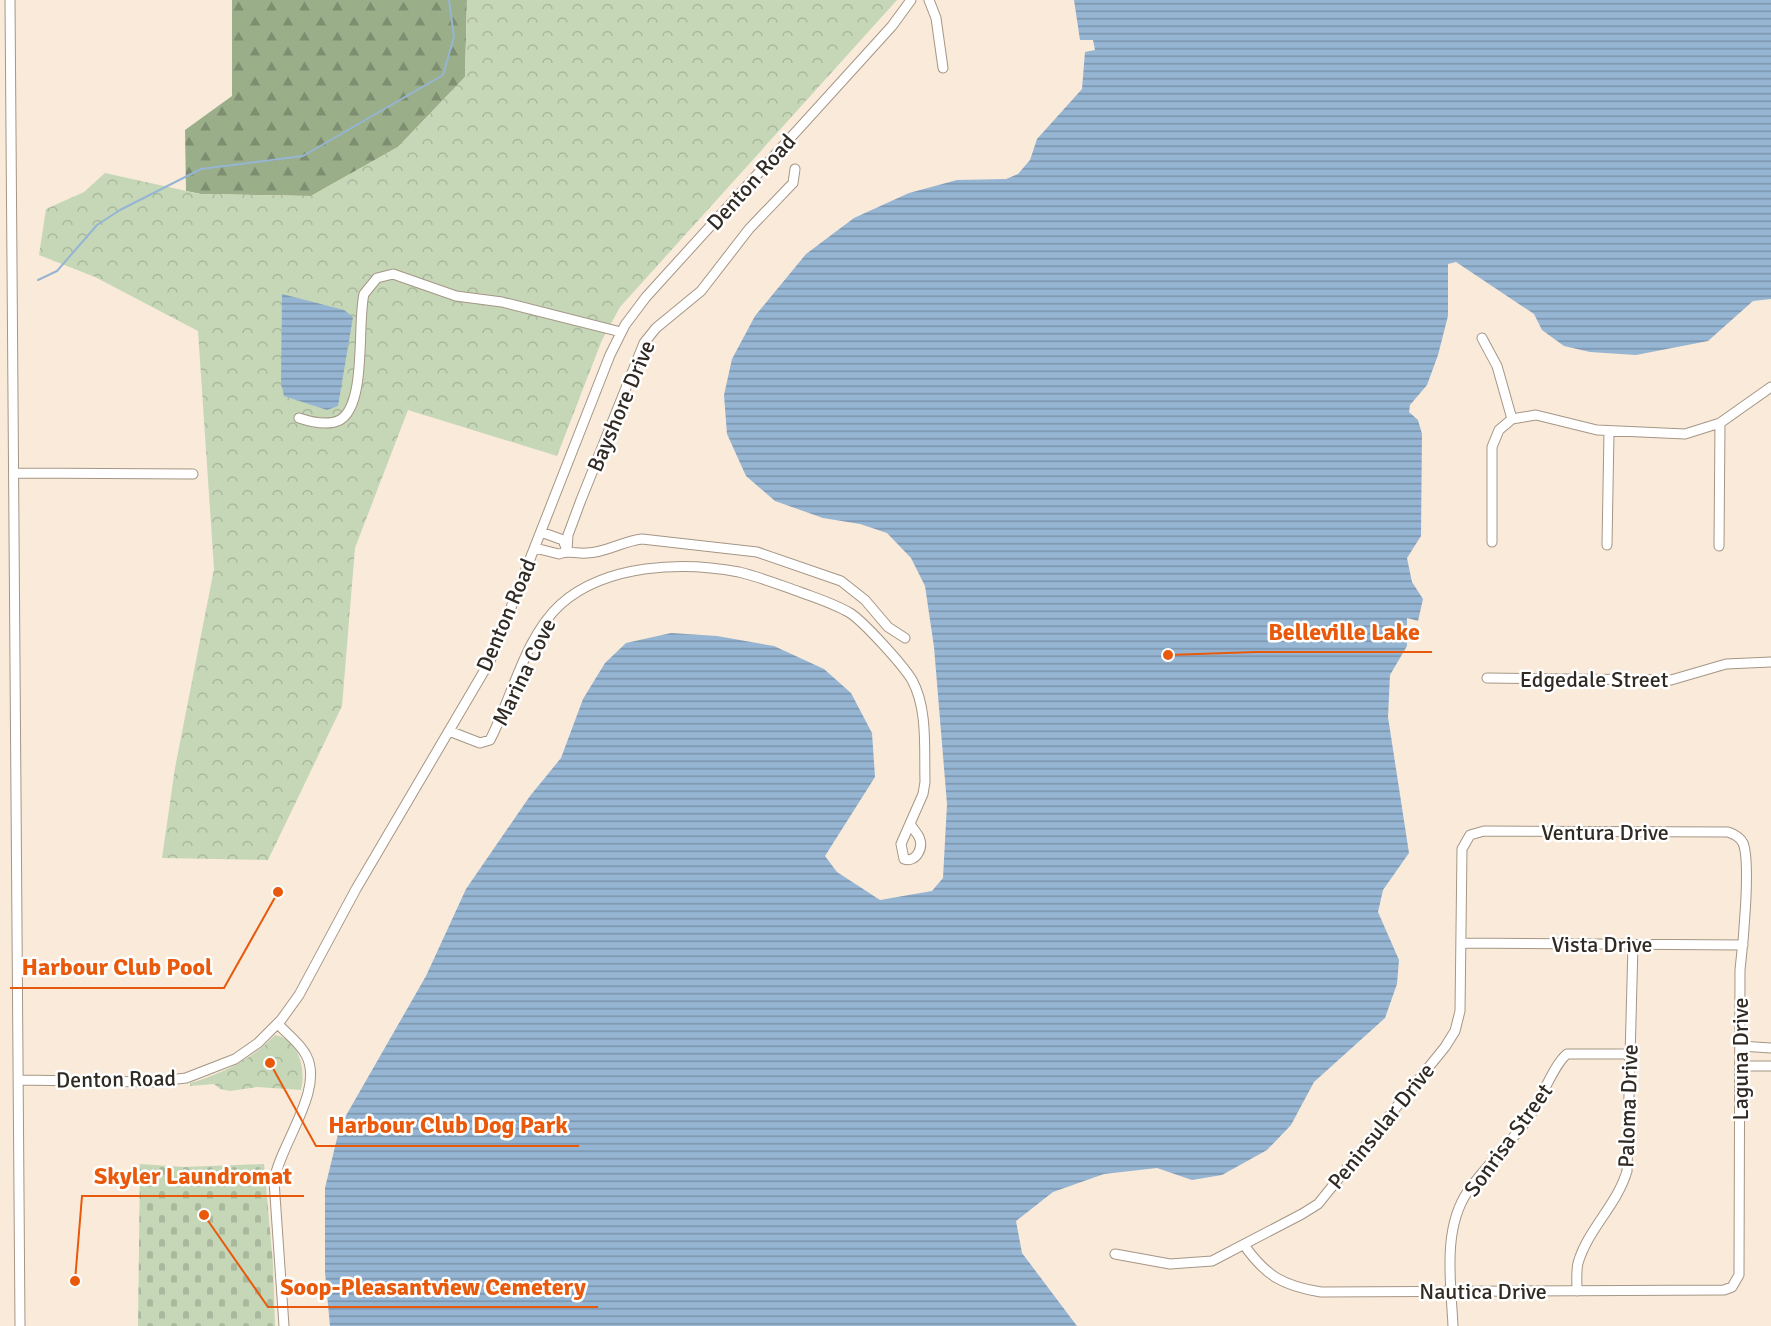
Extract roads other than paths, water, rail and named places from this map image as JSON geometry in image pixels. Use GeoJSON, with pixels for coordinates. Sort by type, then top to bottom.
{"type":"FeatureCollection","features":[{"type":"Feature","properties":{"kind":"street"},"geometry":{"type":"LineString","coordinates":[[10,0],[20,1326]]}},
{"type":"Feature","properties":{"kind":"street","name":"Denton Road"},"geometry":{"type":"LineString","coordinates":[[18,1080],[151,1082],[186,1078],[235,1059],[258,1043],[278,1024],[298,995],[360,882],[450,731],[492,655],[621,332],[646,297],[892,26],[911,0]]}},
{"type":"Feature","properties":{"kind":"street"},"geometry":{"type":"LineString","coordinates":[[929,0],[936,18],[943,68]]}},
{"type":"Feature","properties":{"kind":"street","name":"Bayshore Drive"},"geometry":{"type":"LineString","coordinates":[[567,551],[568,535],[644,343],[656,328],[701,291],[749,229],[793,183],[795,169]]}},
{"type":"Feature","properties":{"kind":"street"},"geometry":{"type":"LineString","coordinates":[[299,418],[329,423],[341,419],[348,413],[356,390],[364,294],[371,283],[384,275],[404,276],[456,296],[502,302],[621,332]]}},
{"type":"Feature","properties":{"kind":"street"},"geometry":{"type":"LineString","coordinates":[[1482,339],[1497,366],[1512,419]]}},
{"type":"Feature","properties":{"kind":"street"},"geometry":{"type":"LineString","coordinates":[[1492,542],[1492,447],[1499,430],[1512,419],[1536,415],[1609,432],[1685,434],[1720,423],[1771,387]]}},
{"type":"Feature","properties":{"kind":"street"},"geometry":{"type":"LineString","coordinates":[[1719,546],[1720,423]]}},
{"type":"Feature","properties":{"kind":"street"},"geometry":{"type":"LineString","coordinates":[[1607,545],[1609,432]]}},
{"type":"Feature","properties":{"kind":"street"},"geometry":{"type":"LineString","coordinates":[[15,473],[193,474]]}},
{"type":"Feature","properties":{"kind":"street"},"geometry":{"type":"LineString","coordinates":[[541,532],[563,540],[567,551]]}},
{"type":"Feature","properties":{"kind":"street"},"geometry":{"type":"LineString","coordinates":[[535,548],[559,554],[567,551],[590,553],[625,541],[642,539],[757,552],[841,581],[865,600],[888,627],[905,638]]}},
{"type":"Feature","properties":{"kind":"street","name":"Marina Cove"},"geometry":{"type":"LineString","coordinates":[[450,731],[480,743],[490,740],[541,627],[560,605],[579,591],[606,579],[657,569],[698,567],[738,572],[820,600],[853,615],[910,676],[922,711],[925,782],[911,825]]}},
{"type":"Feature","properties":{"kind":"street","name":"Edgedale Street"},"geometry":{"type":"LineString","coordinates":[[1486,678],[1671,680],[1726,664],[1771,662]]}},
{"type":"Feature","properties":{"kind":"street","name":"Ventura Drive"},"geometry":{"type":"LineString","coordinates":[[1470,835],[1484,831],[1728,832],[1739,837]]}},
{"type":"Feature","properties":{"kind":"street","name":"Peninsular Drive"},"geometry":{"type":"LineString","coordinates":[[1114,1254],[1189,1265],[1212,1261],[1318,1204],[1445,1047],[1455,1031],[1460,1011],[1462,849],[1470,835]]}},
{"type":"Feature","properties":{"kind":"street","name":"Laguna Drive"},"geometry":{"type":"LineString","coordinates":[[1737,1282],[1739,1275],[1740,1046],[1745,850],[1739,837]]}},
{"type":"Feature","properties":{"kind":"street","name":"Vista Drive"},"geometry":{"type":"LineString","coordinates":[[1461,943],[1743,945]]}},
{"type":"Feature","properties":{"kind":"street","name":"Paloma Drive"},"geometry":{"type":"LineString","coordinates":[[1577,1291],[1578,1264],[1586,1244],[1622,1190],[1627,1171],[1633,944]]}},
{"type":"Feature","properties":{"kind":"street"},"geometry":{"type":"LineString","coordinates":[[278,1024],[304,1051],[312,1076],[309,1092],[278,1164],[274,1181],[284,1326]]}},
{"type":"Feature","properties":{"kind":"street"},"geometry":{"type":"LineString","coordinates":[[1740,1046],[1771,1048]]}},
{"type":"Feature","properties":{"kind":"street","name":"Sonrisa Street"},"geometry":{"type":"LineString","coordinates":[[1453,1326],[1452,1234],[1457,1213],[1468,1192],[1532,1113],[1560,1059],[1567,1054],[1629,1054]]}},
{"type":"Feature","properties":{"kind":"street"},"geometry":{"type":"LineString","coordinates":[[1740,1066],[1771,1066]]}},
{"type":"Feature","properties":{"kind":"street","name":"Nautica Drive"},"geometry":{"type":"LineString","coordinates":[[1244,1245],[1260,1268],[1280,1281],[1300,1289],[1321,1292],[1724,1290],[1737,1282]]}},
{"type":"Feature","properties":{"kind":"water"},"geometry":{"type":"Polygon","coordinates":[[[1074,0],[1771,0],[1771,299],[1753,301],[1708,341],[1636,355],[1590,352],[1564,346],[1542,330],[1534,314],[1456,262],[1448,264],[1448,316],[1438,355],[1427,385],[1410,405],[1409,412],[1418,420],[1422,434],[1421,536],[1407,558],[1412,582],[1423,599],[1418,621],[1407,618],[1407,646],[1390,675],[1388,717],[1409,853],[1383,890],[1378,912],[1399,960],[1397,984],[1385,1018],[1314,1082],[1291,1125],[1267,1150],[1222,1175],[1192,1180],[1157,1168],[1104,1174],[1053,1192],[1016,1221],[1022,1253],[1077,1326],[330,1326],[325,1272],[325,1188],[340,1126],[426,976],[466,889],[530,796],[561,758],[583,699],[605,663],[626,643],[671,633],[717,636],[774,646],[824,669],[851,693],[872,733],[875,777],[825,856],[837,872],[880,900],[932,891],[943,878],[947,804],[934,647],[925,586],[911,558],[887,533],[860,524],[823,518],[775,501],[746,476],[727,434],[724,395],[732,359],[755,316],[806,254],[854,218],[909,193],[957,180],[1006,179],[1018,174],[1030,160],[1037,139],[1082,89],[1085,52],[1095,50],[1093,40],[1080,40],[1074,0]]]}},
{"type":"Feature","properties":{"kind":"water"},"geometry":{"type":"Polygon","coordinates":[[[282,294],[344,310],[353,317],[338,406],[327,410],[284,396],[281,382],[282,294]]]}},
{"type":"Feature","properties":{"kind":"waterway"},"geometry":{"type":"LineString","coordinates":[[38,280],[57,271],[97,225],[120,210],[201,169],[303,156],[443,75],[454,37],[449,0]]}},
{"type":"Feature","properties":{"kind":"place","name":"Belleville Lake"},"geometry":{"type":"Point","coordinates":[1168,655]}},
{"type":"Feature","properties":{"kind":"place","name":"Harbour Club Pool"},"geometry":{"type":"Point","coordinates":[278,892]}},
{"type":"Feature","properties":{"kind":"place","name":"Harbour Club Dog Park"},"geometry":{"type":"Point","coordinates":[270,1063]}},
{"type":"Feature","properties":{"kind":"place","name":"Soop-Pleasantview Cemetery"},"geometry":{"type":"Point","coordinates":[204,1215]}},
{"type":"Feature","properties":{"kind":"place","name":"Skyler Laundromat"},"geometry":{"type":"Point","coordinates":[75,1281]}}]}
